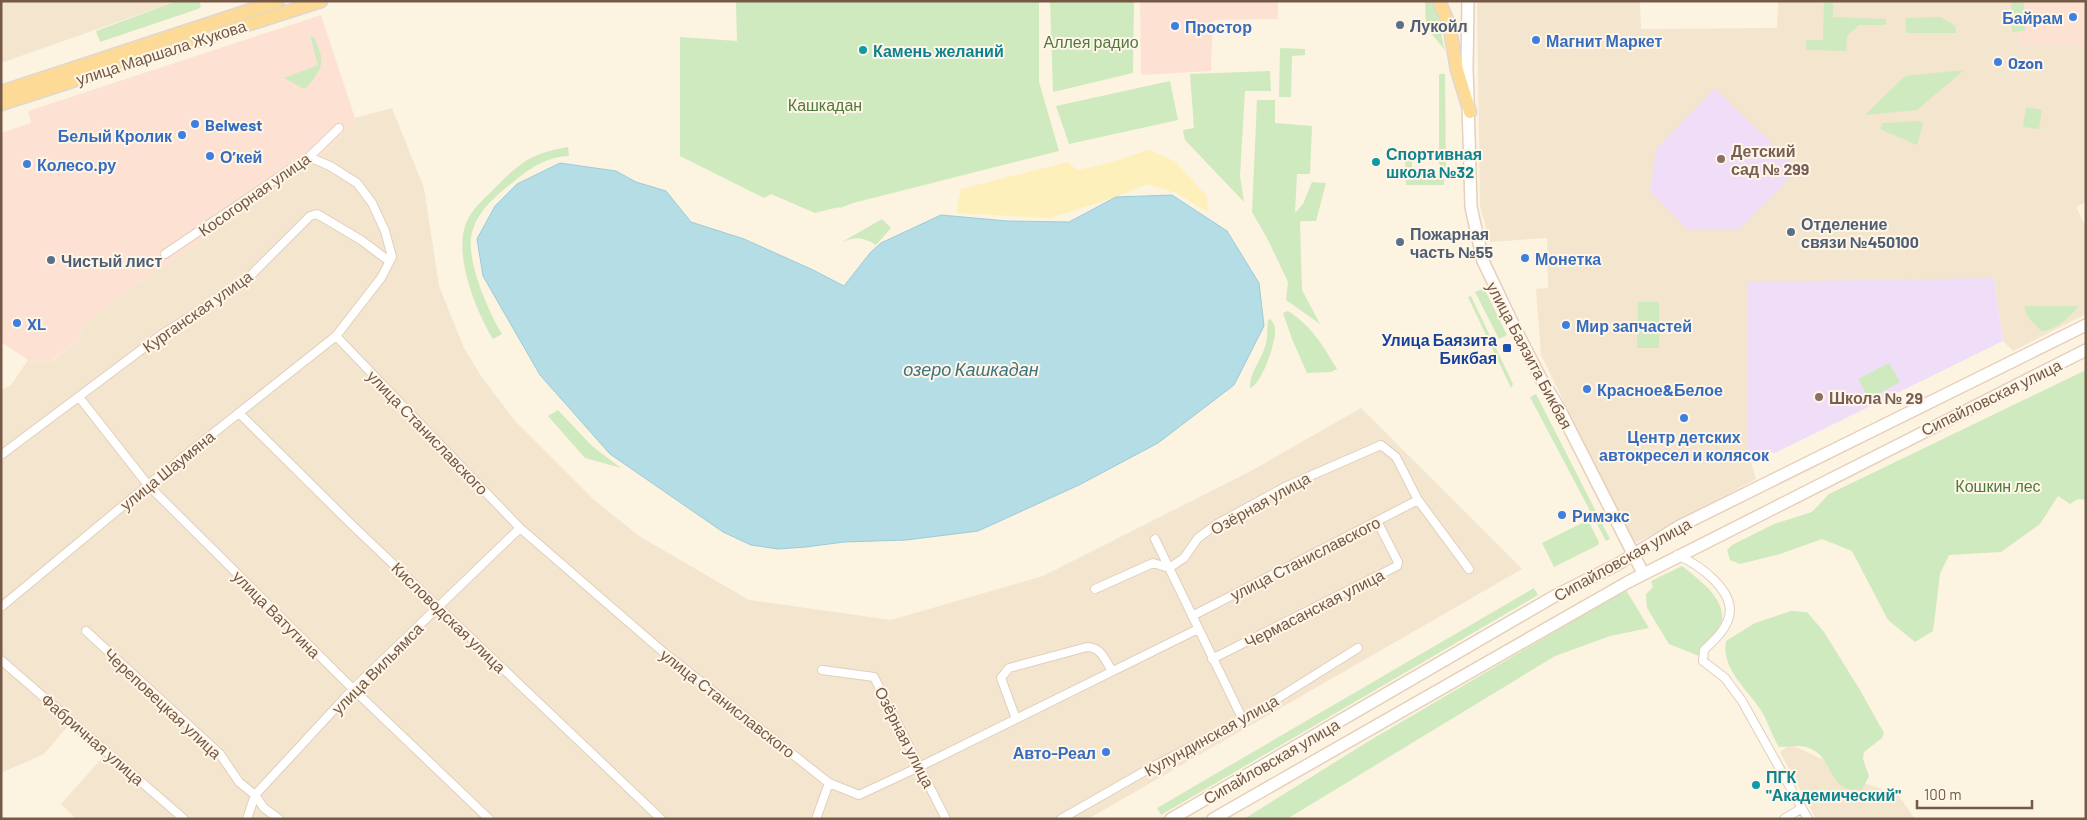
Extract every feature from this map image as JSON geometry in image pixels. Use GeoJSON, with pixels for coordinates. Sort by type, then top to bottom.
{"type":"FeatureCollection","features":[{"type":"Feature","properties":{"kind":"main road","name":"улица Маршала Жукова"},"geometry":{"type":"LineString","coordinates":[[1,92],[278,1]]}},
{"type":"Feature","properties":{"kind":"main road","name":"улица Маршала Жукова"},"geometry":{"type":"LineString","coordinates":[[1,104],[321,1]]}},
{"type":"Feature","properties":{"kind":"main road"},"geometry":{"type":"LineString","coordinates":[[1440,1],[1449,24],[1457,70],[1470,112]]}},
{"type":"Feature","properties":{"kind":"main road","name":"улица Баязита Бикбая"},"geometry":{"type":"LineString","coordinates":[[1468,1],[1467,68],[1472,206],[1483,261],[1517,332],[1559,408],[1643,573]]}},
{"type":"Feature","properties":{"kind":"main road","name":"Сипайловская улица"},"geometry":{"type":"LineString","coordinates":[[1171,819],[1552,597],[1633,554],[1680,526],[2086,325]]}},
{"type":"Feature","properties":{"kind":"main road","name":"Сипайловская улица"},"geometry":{"type":"LineString","coordinates":[[1213,819],[1643,573],[2086,350]]}},
{"type":"Feature","properties":{"kind":"main road"},"geometry":{"type":"LineString","coordinates":[[1219,791],[1219,804],[1228,810]]}},
{"type":"Feature","properties":{"kind":"street","name":"Косогорная улица"},"geometry":{"type":"LineString","coordinates":[[165,254],[309,157],[339,128]]}},
{"type":"Feature","properties":{"kind":"street"},"geometry":{"type":"LineString","coordinates":[[309,157],[330,166],[357,183],[372,203],[385,231],[390,259]]}},
{"type":"Feature","properties":{"kind":"street","name":"Курганская улица"},"geometry":{"type":"LineString","coordinates":[[1,455],[160,335],[242,284],[310,216],[317,214],[390,259]]}},
{"type":"Feature","properties":{"kind":"street","name":"улица Шаумяна"},"geometry":{"type":"LineString","coordinates":[[1,607],[148,485],[336,336],[381,278],[390,259]]}},
{"type":"Feature","properties":{"kind":"street","name":"улица Станиславского"},"geometry":{"type":"LineString","coordinates":[[336,336],[520,528],[662,651],[829,783],[859,795],[1198,628]]}},
{"type":"Feature","properties":{"kind":"street","name":"улица Ватутина"},"geometry":{"type":"LineString","coordinates":[[79,397],[148,485],[353,690],[489,819]]}},
{"type":"Feature","properties":{"kind":"street","name":"Кисловодская улица"},"geometry":{"type":"LineString","coordinates":[[239,412],[438,607],[661,819]]}},
{"type":"Feature","properties":{"kind":"street","name":"Озёрная улица"},"geometry":{"type":"LineString","coordinates":[[1169,568],[1184,558],[1198,538],[1217,524],[1285,487],[1381,445],[1396,457],[1418,500]]}},
{"type":"Feature","properties":{"kind":"street"},"geometry":{"type":"LineString","coordinates":[[1418,500],[1469,569]]}},
{"type":"Feature","properties":{"kind":"street","name":"улица Станиславского"},"geometry":{"type":"LineString","coordinates":[[1192,616],[1418,500]]}},
{"type":"Feature","properties":{"kind":"street","name":"Чермасанская улица"},"geometry":{"type":"LineString","coordinates":[[1212,660],[1397,566],[1398,562],[1377,521]]}},
{"type":"Feature","properties":{"kind":"street","name":"улица Вильямса"},"geometry":{"type":"LineString","coordinates":[[247,819],[255,795],[353,690],[520,528]]}},
{"type":"Feature","properties":{"kind":"street"},"geometry":{"type":"LineString","coordinates":[[1156,539],[1212,660],[1243,720]]}},
{"type":"Feature","properties":{"kind":"street"},"geometry":{"type":"LineString","coordinates":[[1677,555],[1694,562],[1709,574],[1727,599],[1730,612],[1728,620],[1716,640],[1704,650],[1703,661],[1726,678],[1742,701],[1808,819]]}},
{"type":"Feature","properties":{"kind":"street"},"geometry":{"type":"LineString","coordinates":[[1095,589],[1153,563],[1169,568]]}},
{"type":"Feature","properties":{"kind":"street","name":"Череповецкая улица"},"geometry":{"type":"LineString","coordinates":[[86,631],[220,754],[239,782],[255,795],[264,808],[279,819]]}},
{"type":"Feature","properties":{"kind":"street"},"geometry":{"type":"LineString","coordinates":[[1016,719],[1001,678],[1009,668],[1093,647],[1099,650],[1112,671]]}},
{"type":"Feature","properties":{"kind":"street","name":"Кулундинская улица"},"geometry":{"type":"LineString","coordinates":[[1061,819],[1152,767],[1243,720],[1358,648]]}},
{"type":"Feature","properties":{"kind":"street","name":"Фабричная улица"},"geometry":{"type":"LineString","coordinates":[[1,660],[184,819]]}},
{"type":"Feature","properties":{"kind":"street","name":"Озёрная улица"},"geometry":{"type":"LineString","coordinates":[[822,670],[874,677],[946,819]]}},
{"type":"Feature","properties":{"kind":"street"},"geometry":{"type":"LineString","coordinates":[[816,819],[829,783]]}},
{"type":"Feature","properties":{"kind":"street"},"geometry":{"type":"LineString","coordinates":[[1784,819],[1802,808]]}},
{"type":"Feature","properties":{"kind":"shaded area"},"geometry":{"type":"Polygon","coordinates":[[[1,1],[177,1],[1,63],[1,1]]]}},
{"type":"Feature","properties":{"kind":"shaded area"},"geometry":{"type":"Polygon","coordinates":[[[1140,1],[1278,1],[1278,19],[1213,20],[1211,71],[1141,75],[1140,1]]]}},
{"type":"Feature","properties":{"kind":"shaded area"},"geometry":{"type":"Polygon","coordinates":[[[1477,1],[1640,1],[1641,29],[1777,28],[1778,1],[2019,1],[2020,45],[2086,45],[2086,202],[2076,207],[2086,227],[2086,314],[2013,351],[2003,341],[1994,278],[1748,452],[1756,479],[1634,544],[1541,355],[1536,289],[1548,288],[1547,238],[1490,242],[1480,206],[1477,1]]]}},
{"type":"Feature","properties":{"kind":"shaded area"},"geometry":{"type":"Polygon","coordinates":[[[2019,1],[2086,1],[2086,45],[2020,45],[2019,1]]]}},
{"type":"Feature","properties":{"kind":"shaded area"},"geometry":{"type":"Polygon","coordinates":[[[321,15],[355,118],[328,151],[89,319],[80,332],[83,336],[50,362],[28,360],[1,342],[1,133],[31,123],[28,111],[321,15]]]}},
{"type":"Feature","properties":{"kind":"shaded area","name":"Детский сад № 299"},"geometry":{"type":"Polygon","coordinates":[[[1715,88],[1798,169],[1739,230],[1687,229],[1650,192],[1656,149],[1715,88]]]}},
{"type":"Feature","properties":{"kind":"shaded area"},"geometry":{"type":"Polygon","coordinates":[[[392,108],[424,188],[439,286],[464,348],[481,376],[515,421],[593,499],[639,536],[749,600],[891,620],[1043,576],[1251,471],[1361,408],[1522,569],[1088,819],[76,819],[61,804],[103,757],[68,726],[44,754],[1,773],[1,390],[11,385],[28,360],[51,362],[83,336],[80,332],[89,319],[327,151],[355,118],[392,108]]]}},
{"type":"Feature","properties":{"kind":"shaded area","name":"Школа № 29"},"geometry":{"type":"Polygon","coordinates":[[[1994,278],[2003,341],[1775,453],[1748,452],[1748,282],[1994,278]]]}},
{"type":"Feature","properties":{"kind":"shaded area"},"geometry":{"type":"Polygon","coordinates":[[[1790,744],[1826,761],[1855,780],[1898,795],[1915,819],[1816,819],[1780,752],[1790,744]]]}},
{"type":"Feature","properties":{"kind":"green space"},"geometry":{"type":"Polygon","coordinates":[[[177,1],[199,1],[201,6],[198,9],[100,42],[96,31],[177,1]]]}},
{"type":"Feature","properties":{"kind":"green space","name":"Кашкадан"},"geometry":{"type":"Polygon","coordinates":[[[736,1],[1039,1],[1039,82],[1059,151],[815,213],[771,194],[764,198],[680,156],[680,37],[737,41],[736,1]]]}},
{"type":"Feature","properties":{"kind":"green space","name":"Аллея радио"},"geometry":{"type":"Polygon","coordinates":[[[1050,1],[1134,1],[1133,73],[1053,92],[1050,1]]]}},
{"type":"Feature","properties":{"kind":"green space"},"geometry":{"type":"Polygon","coordinates":[[[1425,1],[1435,1],[1445,50],[1426,27],[1425,1]]]}},
{"type":"Feature","properties":{"kind":"green space"},"geometry":{"type":"Polygon","coordinates":[[[1824,1],[1833,1],[1833,17],[1886,19],[1886,25],[1859,25],[1847,36],[1846,51],[1806,50],[1806,40],[1823,40],[1824,1]]]}},
{"type":"Feature","properties":{"kind":"green space"},"geometry":{"type":"Polygon","coordinates":[[[2011,1],[2024,1],[2025,31],[2012,32],[2011,1]]]}},
{"type":"Feature","properties":{"kind":"green space"},"geometry":{"type":"Polygon","coordinates":[[[1941,17],[1955,26],[1956,33],[1906,33],[1906,18],[1941,17]]]}},
{"type":"Feature","properties":{"kind":"green space"},"geometry":{"type":"Polygon","coordinates":[[[310,36],[315,38],[321,54],[321,62],[314,79],[304,89],[284,78],[318,65],[310,36]]]}},
{"type":"Feature","properties":{"kind":"green space"},"geometry":{"type":"Polygon","coordinates":[[[1280,48],[1305,49],[1305,55],[1292,56],[1291,97],[1279,97],[1280,48]]]}},
{"type":"Feature","properties":{"kind":"green space"},"geometry":{"type":"Polygon","coordinates":[[[1964,70],[1917,110],[1865,115],[1905,76],[1964,70]]]}},
{"type":"Feature","properties":{"kind":"green space"},"geometry":{"type":"Polygon","coordinates":[[[1270,71],[1271,91],[1245,91],[1240,176],[1244,202],[1185,140],[1183,130],[1194,128],[1190,74],[1270,71]]]}},
{"type":"Feature","properties":{"kind":"green space"},"geometry":{"type":"Polygon","coordinates":[[[1440,74],[1445,74],[1446,168],[1441,167],[1439,164],[1440,74]]]}},
{"type":"Feature","properties":{"kind":"green space"},"geometry":{"type":"Polygon","coordinates":[[[1170,81],[1178,120],[1069,144],[1056,106],[1170,81]]]}},
{"type":"Feature","properties":{"kind":"green space"},"geometry":{"type":"Polygon","coordinates":[[[1257,100],[1275,100],[1275,123],[1312,126],[1310,174],[1297,174],[1295,213],[1303,204],[1312,182],[1326,183],[1316,221],[1300,222],[1302,290],[1320,324],[1286,300],[1288,282],[1252,212],[1257,100]]]}},
{"type":"Feature","properties":{"kind":"green space"},"geometry":{"type":"Polygon","coordinates":[[[2026,107],[2042,110],[2039,129],[2023,127],[2026,107]]]}},
{"type":"Feature","properties":{"kind":"green space"},"geometry":{"type":"Polygon","coordinates":[[[1920,121],[1923,124],[1917,145],[1880,128],[1883,123],[1920,121]]]}},
{"type":"Feature","properties":{"kind":"green space"},"geometry":{"type":"Polygon","coordinates":[[[568,147],[569,156],[539,164],[500,193],[484,209],[473,229],[471,253],[478,283],[502,334],[493,339],[473,297],[464,264],[463,232],[468,219],[473,210],[520,165],[545,152],[568,147]]]}},
{"type":"Feature","properties":{"kind":"green space"},"geometry":{"type":"Polygon","coordinates":[[[1405,158],[1412,162],[1412,178],[1444,178],[1444,185],[1406,185],[1405,158]]]}},
{"type":"Feature","properties":{"kind":"green space"},"geometry":{"type":"Polygon","coordinates":[[[882,219],[891,228],[876,245],[859,238],[842,242],[882,219]]]}},
{"type":"Feature","properties":{"kind":"green space"},"geometry":{"type":"Polygon","coordinates":[[[1484,288],[1507,335],[1499,339],[1475,292],[1484,288]]]}},
{"type":"Feature","properties":{"kind":"green space"},"geometry":{"type":"Polygon","coordinates":[[[1471,296],[1513,384],[1511,388],[1468,297],[1471,296]]]}},
{"type":"Feature","properties":{"kind":"green space"},"geometry":{"type":"Polygon","coordinates":[[[1638,302],[1659,302],[1659,348],[1637,348],[1638,302]]]}},
{"type":"Feature","properties":{"kind":"green space"},"geometry":{"type":"Polygon","coordinates":[[[2024,306],[2079,306],[2057,326],[2041,331],[2028,317],[2024,306]]]}},
{"type":"Feature","properties":{"kind":"green space"},"geometry":{"type":"Polygon","coordinates":[[[1288,311],[1311,330],[1337,369],[1331,372],[1307,373],[1283,313],[1288,311]]]}},
{"type":"Feature","properties":{"kind":"green space"},"geometry":{"type":"Polygon","coordinates":[[[1270,319],[1275,327],[1271,353],[1259,379],[1250,388],[1253,372],[1265,347],[1268,320],[1270,319]]]}},
{"type":"Feature","properties":{"kind":"green space"},"geometry":{"type":"Polygon","coordinates":[[[1889,363],[1900,382],[1869,399],[1858,379],[1889,363]]]}},
{"type":"Feature","properties":{"kind":"green space","name":"Кошкин лес"},"geometry":{"type":"Polygon","coordinates":[[[2086,370],[2086,500],[2078,499],[2070,504],[2058,496],[2040,524],[2001,552],[1949,555],[1940,574],[1933,631],[1915,642],[1888,620],[1852,551],[1822,539],[1780,554],[1740,564],[1730,560],[1727,550],[1732,545],[1774,524],[1812,512],[1829,494],[2086,370]]]}},
{"type":"Feature","properties":{"kind":"green space"},"geometry":{"type":"Polygon","coordinates":[[[1536,394],[1610,539],[1606,541],[1530,397],[1536,394]]]}},
{"type":"Feature","properties":{"kind":"green space"},"geometry":{"type":"Polygon","coordinates":[[[558,410],[592,446],[621,468],[585,458],[548,416],[558,410]]]}},
{"type":"Feature","properties":{"kind":"green space"},"geometry":{"type":"Polygon","coordinates":[[[1588,520],[1599,542],[1598,545],[1554,567],[1542,543],[1588,520]]]}},
{"type":"Feature","properties":{"kind":"green space"},"geometry":{"type":"Polygon","coordinates":[[[1682,566],[1713,594],[1722,612],[1722,622],[1718,632],[1704,646],[1699,656],[1669,644],[1647,608],[1646,594],[1653,587],[1651,581],[1682,566]]]}},
{"type":"Feature","properties":{"kind":"green space"},"geometry":{"type":"Polygon","coordinates":[[[1534,588],[1538,595],[1161,815],[1157,808],[1534,588]]]}},
{"type":"Feature","properties":{"kind":"green space"},"geometry":{"type":"Polygon","coordinates":[[[1626,590],[1649,628],[1610,636],[1555,656],[1287,819],[1244,819],[1369,741],[1626,590]]]}},
{"type":"Feature","properties":{"kind":"green space"},"geometry":{"type":"Polygon","coordinates":[[[1791,611],[1807,612],[1824,632],[1884,733],[1882,738],[1864,752],[1863,759],[1869,776],[1862,790],[1842,786],[1816,752],[1803,746],[1779,747],[1763,713],[1736,677],[1727,660],[1725,651],[1726,641],[1755,623],[1791,611]]]}},
{"type":"Feature","properties":{"kind":"sand"},"geometry":{"type":"Polygon","coordinates":[[[1149,150],[1174,161],[1194,182],[1207,197],[1208,213],[1179,194],[1148,184],[1116,197],[1050,218],[956,213],[961,189],[1068,162],[1077,170],[1105,164],[1149,150]]]}},
{"type":"Feature","properties":{"kind":"water","name":"озеро Кашкадан"},"geometry":{"type":"Polygon","coordinates":[[[560,163],[616,171],[636,182],[666,191],[691,222],[744,239],[844,286],[870,253],[881,243],[941,215],[1007,221],[1069,222],[1116,197],[1172,195],[1227,231],[1259,283],[1264,326],[1234,385],[1158,443],[1079,485],[978,531],[906,540],[844,542],[778,549],[751,545],[723,532],[610,454],[540,375],[483,276],[477,239],[495,206],[517,184],[560,163]]]}},
{"type":"Feature","properties":{"kind":"place","name":"Байрам"},"geometry":{"type":"Point","coordinates":[2073,17]}},
{"type":"Feature","properties":{"kind":"place","name":"Лукойл"},"geometry":{"type":"Point","coordinates":[1400,25]}},
{"type":"Feature","properties":{"kind":"place","name":"Простор"},"geometry":{"type":"Point","coordinates":[1175,26]}},
{"type":"Feature","properties":{"kind":"place","name":"Магнит Маркет"},"geometry":{"type":"Point","coordinates":[1536,40]}},
{"type":"Feature","properties":{"kind":"place","name":"Камень желаний"},"geometry":{"type":"Point","coordinates":[863,50]}},
{"type":"Feature","properties":{"kind":"place","name":"Ozon"},"geometry":{"type":"Point","coordinates":[1998,62]}},
{"type":"Feature","properties":{"kind":"place","name":"Belwest"},"geometry":{"type":"Point","coordinates":[195,124]}},
{"type":"Feature","properties":{"kind":"place","name":"Белый Кролик"},"geometry":{"type":"Point","coordinates":[182,135]}},
{"type":"Feature","properties":{"kind":"place","name":"О’кей"},"geometry":{"type":"Point","coordinates":[210,156]}},
{"type":"Feature","properties":{"kind":"place","name":"Детский сад № 299"},"geometry":{"type":"Point","coordinates":[1721,159]}},
{"type":"Feature","properties":{"kind":"place","name":"Спортивная школа №32"},"geometry":{"type":"Point","coordinates":[1376,162]}},
{"type":"Feature","properties":{"kind":"place","name":"Колесо.ру"},"geometry":{"type":"Point","coordinates":[27,164]}},
{"type":"Feature","properties":{"kind":"place","name":"Отделение связи №450100"},"geometry":{"type":"Point","coordinates":[1791,232]}},
{"type":"Feature","properties":{"kind":"place","name":"Пожарная часть №55"},"geometry":{"type":"Point","coordinates":[1400,242]}},
{"type":"Feature","properties":{"kind":"place","name":"Монетка"},"geometry":{"type":"Point","coordinates":[1525,258]}},
{"type":"Feature","properties":{"kind":"place","name":"Чистый лист"},"geometry":{"type":"Point","coordinates":[51,260]}},
{"type":"Feature","properties":{"kind":"place","name":"XL"},"geometry":{"type":"Point","coordinates":[17,323]}},
{"type":"Feature","properties":{"kind":"place","name":"Мир запчастей"},"geometry":{"type":"Point","coordinates":[1566,325]}},
{"type":"Feature","properties":{"kind":"place","name":"Улица Баязита Бикбая"},"geometry":{"type":"Point","coordinates":[1507,348]}},
{"type":"Feature","properties":{"kind":"place","name":"Красное&Белое"},"geometry":{"type":"Point","coordinates":[1587,389]}},
{"type":"Feature","properties":{"kind":"place","name":"Школа № 29"},"geometry":{"type":"Point","coordinates":[1819,397]}},
{"type":"Feature","properties":{"kind":"place","name":"Центр детских автокресел и колясок"},"geometry":{"type":"Point","coordinates":[1684,418]}},
{"type":"Feature","properties":{"kind":"place","name":"Римэкс"},"geometry":{"type":"Point","coordinates":[1562,515]}},
{"type":"Feature","properties":{"kind":"place","name":"Авто-Реал"},"geometry":{"type":"Point","coordinates":[1106,752]}},
{"type":"Feature","properties":{"kind":"place","name":"ПГК \"Академический\""},"geometry":{"type":"Point","coordinates":[1756,785]}}]}
